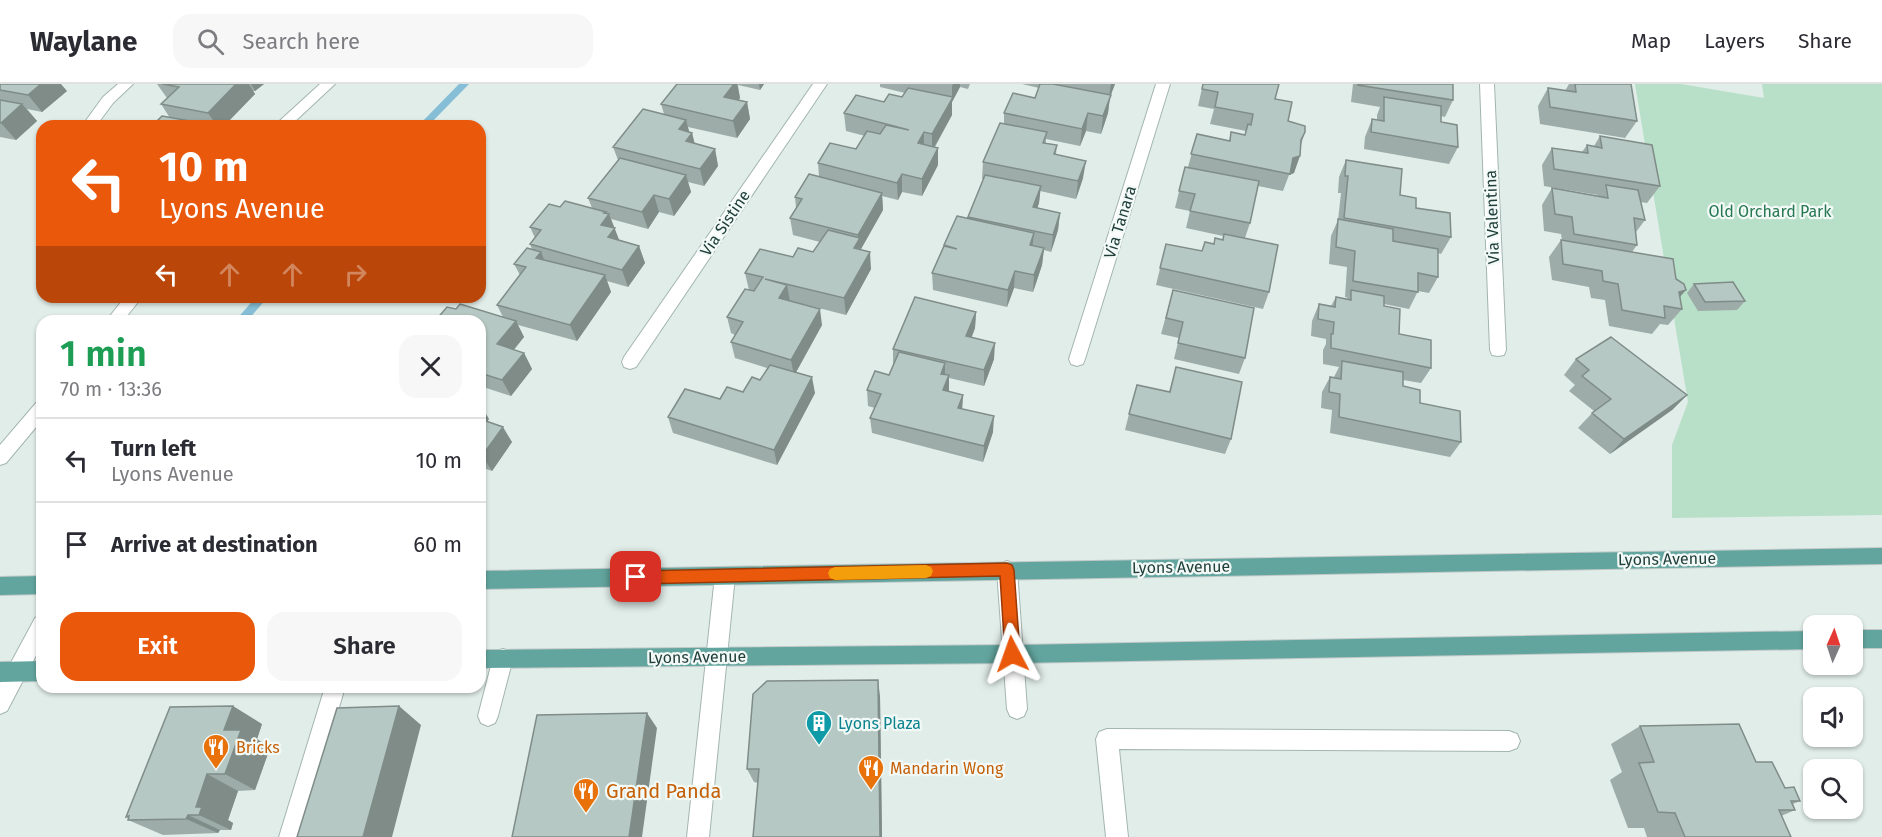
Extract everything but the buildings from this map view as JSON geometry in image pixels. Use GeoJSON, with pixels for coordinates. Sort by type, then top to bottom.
{"type":"FeatureCollection","features":[{"type":"Feature","properties":{"kind":"main road","name":"Lyons Avenue"},"geometry":{"type":"LineString","coordinates":[[486,580],[1882,556]]}},
{"type":"Feature","properties":{"kind":"main road"},"geometry":{"type":"LineString","coordinates":[[0,586],[36,585]]}},
{"type":"Feature","properties":{"kind":"main road"},"geometry":{"type":"LineString","coordinates":[[1863,639],[1882,639]]}},
{"type":"Feature","properties":{"kind":"main road","name":"Lyons Avenue"},"geometry":{"type":"LineString","coordinates":[[486,659],[1012,654],[1803,640]]}},
{"type":"Feature","properties":{"kind":"main road"},"geometry":{"type":"LineString","coordinates":[[8,672],[36,671]]}},
{"type":"Feature","properties":{"kind":"street"},"geometry":{"type":"LineString","coordinates":[[93,120],[108,100],[126,84]]}},
{"type":"Feature","properties":{"kind":"street"},"geometry":{"type":"LineString","coordinates":[[288,120],[328,84]]}},
{"type":"Feature","properties":{"kind":"street","name":"Via Sistine"},"geometry":{"type":"LineString","coordinates":[[630,362],[820,84]]}},
{"type":"Feature","properties":{"kind":"street","name":"Via Tanara"},"geometry":{"type":"LineString","coordinates":[[1077,359],[1163,84]]}},
{"type":"Feature","properties":{"kind":"street","name":"Via Valentina"},"geometry":{"type":"LineString","coordinates":[[1487,84],[1497,350]]}},
{"type":"Feature","properties":{"kind":"street"},"geometry":{"type":"LineString","coordinates":[[119,315],[129,303]]}},
{"type":"Feature","properties":{"kind":"street"},"geometry":{"type":"LineString","coordinates":[[0,458],[36,415]]}},
{"type":"Feature","properties":{"kind":"street"},"geometry":{"type":"LineString","coordinates":[[1007,570],[1017,709]]}},
{"type":"Feature","properties":{"kind":"street"},"geometry":{"type":"LineString","coordinates":[[698,837],[719,656],[725,576]]}},
{"type":"Feature","properties":{"kind":"street"},"geometry":{"type":"LineString","coordinates":[[0,704],[8,672],[36,632]]}},
{"type":"Feature","properties":{"kind":"street"},"geometry":{"type":"LineString","coordinates":[[488,716],[503,658]]}},
{"type":"Feature","properties":{"kind":"street"},"geometry":{"type":"LineString","coordinates":[[290,837],[333,693]]}},
{"type":"Feature","properties":{"kind":"street"},"geometry":{"type":"LineString","coordinates":[[1117,837],[1107,739],[1509,741]]}},
{"type":"Feature","properties":{"kind":"green space","name":"Old Orchard Park"},"geometry":{"type":"Polygon","coordinates":[[[1635,84],[1681,84],[1764,98],[1762,84],[1882,84],[1882,515],[1672,518],[1672,445],[1688,402],[1635,84]]]}},
{"type":"Feature","properties":{"kind":"waterway"},"geometry":{"type":"LineString","coordinates":[[429,120],[464,84]]}},
{"type":"Feature","properties":{"kind":"waterway"},"geometry":{"type":"LineString","coordinates":[[246,315],[257,303]]}},
{"type":"Feature","properties":{"kind":"slow traffic"},"geometry":{"type":"LineString","coordinates":[[835,573],[926,571]]}},
{"type":"Feature","properties":{"kind":"place","name":"Lyons Plaza"},"geometry":{"type":"Point","coordinates":[819,746]}},
{"type":"Feature","properties":{"kind":"place","name":"Bricks"},"geometry":{"type":"Point","coordinates":[216,770]}},
{"type":"Feature","properties":{"kind":"place","name":"Mandarin Wong"},"geometry":{"type":"Point","coordinates":[871,791]}},
{"type":"Feature","properties":{"kind":"place","name":"Grand Panda"},"geometry":{"type":"Point","coordinates":[586,814]}},
{"type":"Feature","properties":{"kind":"route"},"geometry":{"type":"LineString","coordinates":[[636,577],[1007,570],[1012,654]]}}]}
